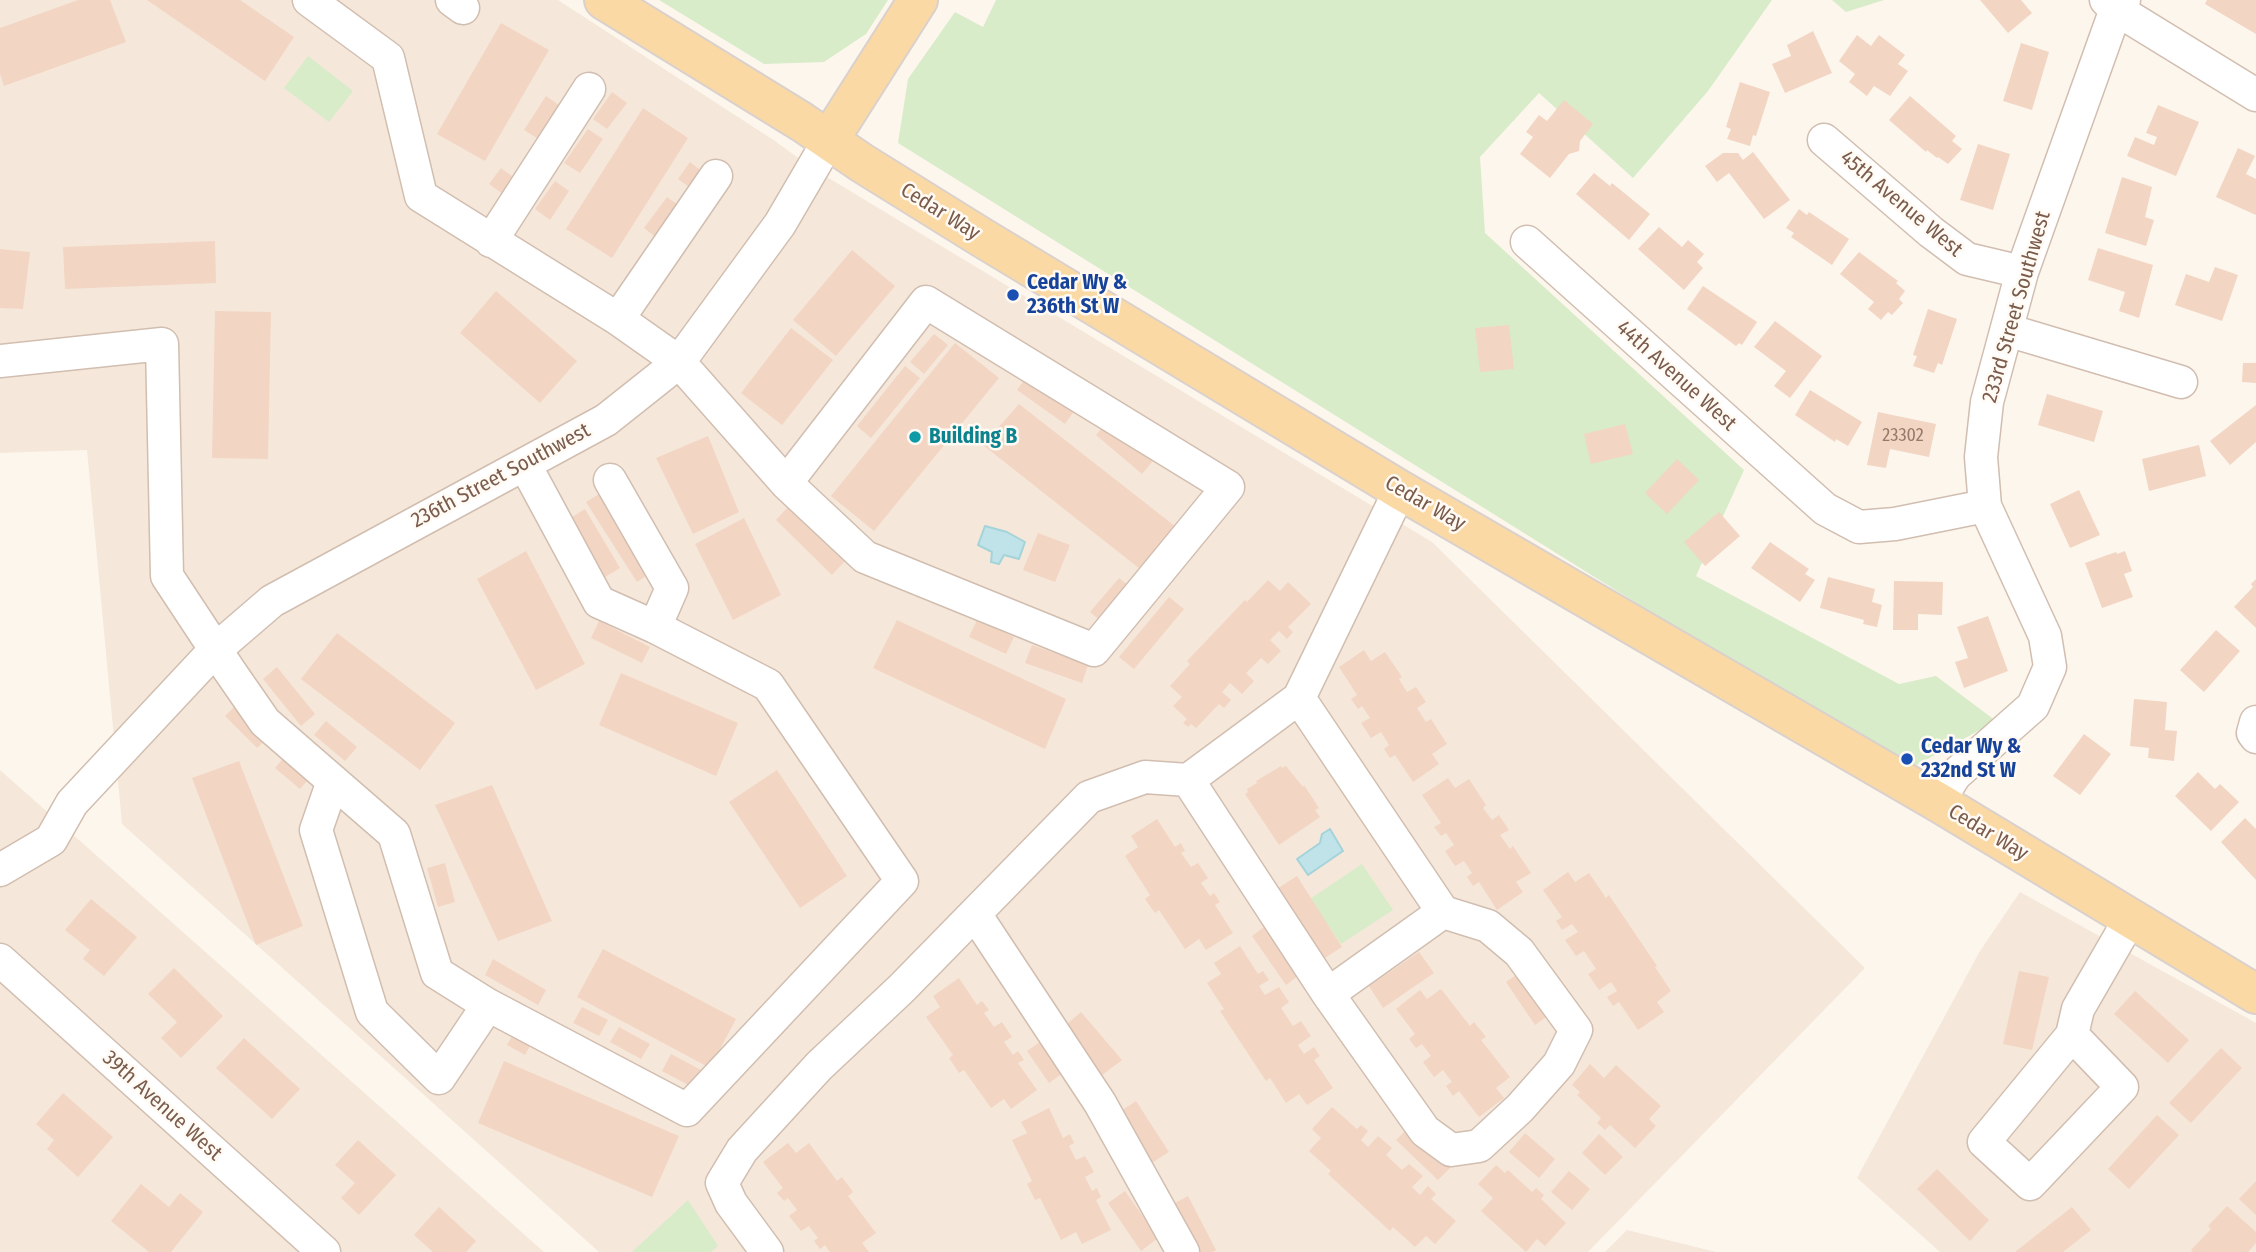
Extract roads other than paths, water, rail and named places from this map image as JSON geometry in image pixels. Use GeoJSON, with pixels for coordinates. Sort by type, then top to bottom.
{"type":"FeatureCollection","features":[{"type":"Feature","properties":{"kind":"main road","name":"Cedar Way"},"geometry":{"type":"LineString","coordinates":[[604,0],[993,244],[1400,490],[1938,802],[2256,994]]}},
{"type":"Feature","properties":{"kind":"main road","name":"236th Street Southwest"},"geometry":{"type":"LineString","coordinates":[[829,140],[918,0]]}},
{"type":"Feature","properties":{"kind":"street"},"geometry":{"type":"LineString","coordinates":[[2115,3],[2256,95]]}},
{"type":"Feature","properties":{"kind":"street","name":"233rd Street Southwest"},"geometry":{"type":"LineString","coordinates":[[1985,506],[1981,457],[1987,402],[2022,272],[2115,3]]}},
{"type":"Feature","properties":{"kind":"street"},"geometry":{"type":"LineString","coordinates":[[327,5],[387,58],[421,196],[618,319],[679,362],[786,483],[865,557],[1094,650],[1228,487],[926,302],[786,483]]}},
{"type":"Feature","properties":{"kind":"street"},"geometry":{"type":"LineString","coordinates":[[491,241],[589,89]]}},
{"type":"Feature","properties":{"kind":"street","name":"236th Street Southwest"},"geometry":{"type":"LineString","coordinates":[[0,870],[51,840],[72,803],[215,650],[272,601],[606,420],[679,362],[780,224],[829,140]]}},
{"type":"Feature","properties":{"kind":"street","name":"45th Avenue West"},"geometry":{"type":"LineString","coordinates":[[1824,140],[1931,232],[1967,259],[2022,272]]}},
{"type":"Feature","properties":{"kind":"street"},"geometry":{"type":"LineString","coordinates":[[618,319],[716,176]]}},
{"type":"Feature","properties":{"kind":"street","name":"44th Avenue West"},"geometry":{"type":"LineString","coordinates":[[1527,242],[1825,509],[1859,527],[1895,524],[1985,506]]}},
{"type":"Feature","properties":{"kind":"street"},"geometry":{"type":"LineString","coordinates":[[2007,330],[2181,382]]}},
{"type":"Feature","properties":{"kind":"street"},"geometry":{"type":"LineString","coordinates":[[0,360],[162,344],[167,576],[215,650],[265,722],[394,834],[437,973],[488,1005],[687,1111],[902,881],[768,685],[655,627],[599,602],[525,465]]}},
{"type":"Feature","properties":{"kind":"street"},"geometry":{"type":"LineString","coordinates":[[610,480],[672,588],[655,627]]}},
{"type":"Feature","properties":{"kind":"street"},"geometry":{"type":"LineString","coordinates":[[766,1252],[731,1203],[722,1183],[742,1150],[819,1066],[975,914],[1088,797],[1145,777],[1188,780],[1299,698],[1400,490]]}},
{"type":"Feature","properties":{"kind":"street"},"geometry":{"type":"LineString","coordinates":[[1938,802],[1955,775],[2033,706],[2050,667],[2045,636],[1985,506]]}},
{"type":"Feature","properties":{"kind":"street"},"geometry":{"type":"LineString","coordinates":[[1188,780],[1328,994],[1425,1130],[1451,1150],[1479,1146],[1520,1108],[1559,1064],[1576,1030],[1519,952],[1488,926],[1443,912],[1299,698]]}},
{"type":"Feature","properties":{"kind":"street"},"geometry":{"type":"LineString","coordinates":[[333,781],[316,830],[372,1012],[439,1077],[488,1005]]}},
{"type":"Feature","properties":{"kind":"street"},"geometry":{"type":"LineString","coordinates":[[1328,994],[1443,912]]}},
{"type":"Feature","properties":{"kind":"street"},"geometry":{"type":"LineString","coordinates":[[975,914],[1100,1103],[1183,1252]]}},
{"type":"Feature","properties":{"kind":"street"},"geometry":{"type":"LineString","coordinates":[[2075,1022],[2122,1087],[2030,1184],[1984,1142],[2075,1022],[2130,919]]}},
{"type":"Feature","properties":{"kind":"street","name":"39th Avenue West"},"geometry":{"type":"LineString","coordinates":[[0,960],[324,1252]]}},
{"type":"Feature","properties":{"kind":"water"},"geometry":{"type":"Polygon","coordinates":[[[985,526],[1007,532],[1025,542],[1019,559],[1004,555],[999,564],[991,562],[992,552],[978,545],[985,526]]]}},
{"type":"Feature","properties":{"kind":"water"},"geometry":{"type":"Polygon","coordinates":[[[1330,829],[1343,851],[1308,875],[1297,859],[1320,843],[1322,834],[1330,829]]]}},
{"type":"Feature","properties":{"kind":"place","name":"Cedar Wy & 236th St W"},"geometry":{"type":"Point","coordinates":[1013,295]}},
{"type":"Feature","properties":{"kind":"place","name":"Building B"},"geometry":{"type":"Point","coordinates":[915,437]}},
{"type":"Feature","properties":{"kind":"place","name":"Cedar Wy & 232nd St W"},"geometry":{"type":"Point","coordinates":[1907,759]}}]}
